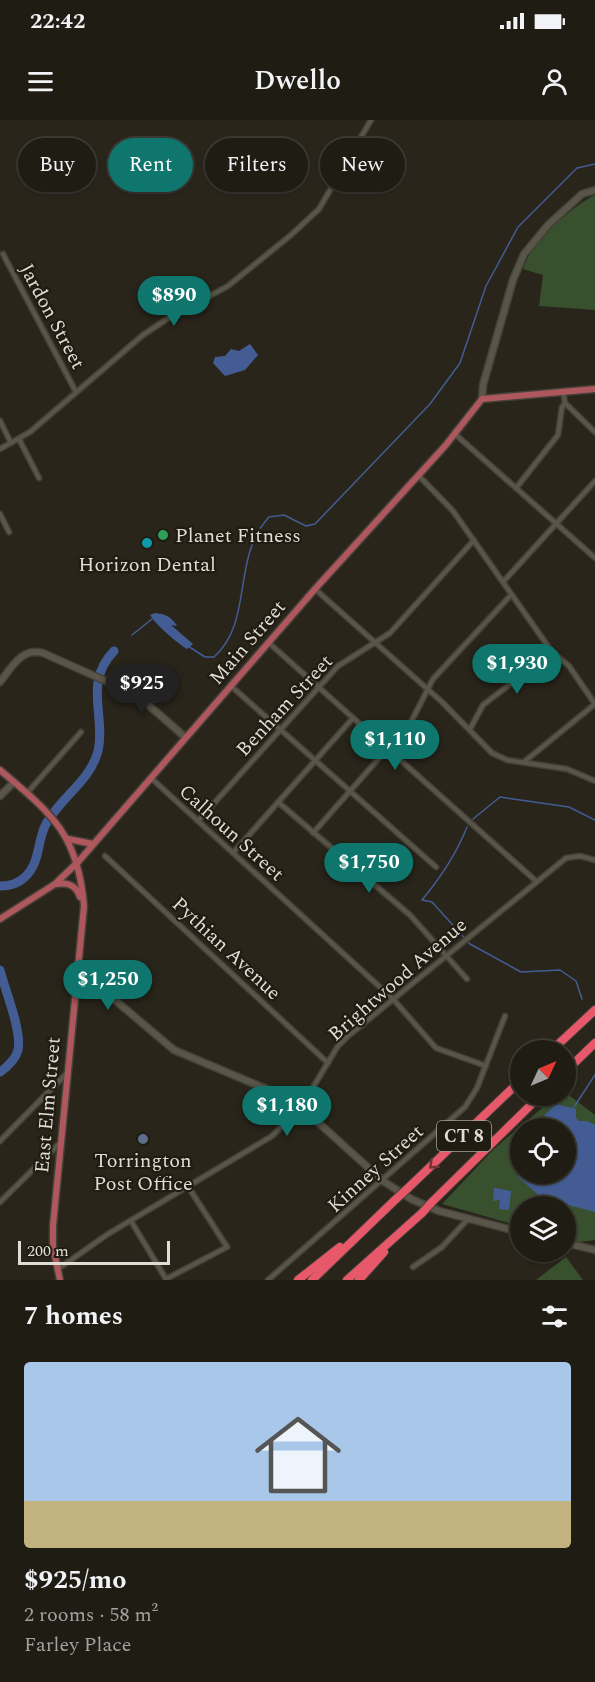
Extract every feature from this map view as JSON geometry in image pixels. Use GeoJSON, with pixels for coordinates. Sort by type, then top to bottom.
{"type":"FeatureCollection","features":[{"type":"Feature","properties":{"kind":"highway"},"geometry":{"type":"LineString","coordinates":[[563,1040],[595,1010]]}},
{"type":"Feature","properties":{"kind":"highway"},"geometry":{"type":"LineString","coordinates":[[576,1061],[595,1043]]}},
{"type":"Feature","properties":{"kind":"highway","name":"CT 8"},"geometry":{"type":"LineString","coordinates":[[312,1280],[510,1091]]}},
{"type":"Feature","properties":{"kind":"highway","name":"CT 8"},"geometry":{"type":"LineString","coordinates":[[347,1280],[422,1213],[530,1106]]}},
{"type":"Feature","properties":{"kind":"highway"},"geometry":{"type":"LineString","coordinates":[[359,1280],[414,1220]]}},
{"type":"Feature","properties":{"kind":"highway"},"geometry":{"type":"LineString","coordinates":[[298,1280],[371,1222]]}},
{"type":"Feature","properties":{"kind":"main road"},"geometry":{"type":"LineString","coordinates":[[482,399],[595,389]]}},
{"type":"Feature","properties":{"kind":"main road","name":"Main Street"},"geometry":{"type":"LineString","coordinates":[[0,919],[55,884],[78,862],[315,589],[419,476],[482,399]]}},
{"type":"Feature","properties":{"kind":"main road","name":"East Elm Street"},"geometry":{"type":"LineString","coordinates":[[0,770],[47,811],[60,826],[78,862],[84,906],[53,1226],[60,1280]]}},
{"type":"Feature","properties":{"kind":"main road"},"geometry":{"type":"LineString","coordinates":[[68,839],[93,844]]}},
{"type":"Feature","properties":{"kind":"main road"},"geometry":{"type":"LineString","coordinates":[[55,884],[64,882],[73,886],[84,906]]}},
{"type":"Feature","properties":{"kind":"street"},"geometry":{"type":"LineString","coordinates":[[0,449],[19,439],[143,335],[167,319],[228,286],[319,209],[371,120]]}},
{"type":"Feature","properties":{"kind":"street"},"geometry":{"type":"LineString","coordinates":[[482,399],[483,385],[505,305],[524,254],[548,225],[582,194],[595,190]]}},
{"type":"Feature","properties":{"kind":"street","name":"Jardon Street"},"geometry":{"type":"LineString","coordinates":[[3,254],[76,392]]}},
{"type":"Feature","properties":{"kind":"street"},"geometry":{"type":"LineString","coordinates":[[563,392],[565,403],[595,432]]}},
{"type":"Feature","properties":{"kind":"street"},"geometry":{"type":"LineString","coordinates":[[516,488],[558,435],[562,407],[565,403]]}},
{"type":"Feature","properties":{"kind":"street"},"geometry":{"type":"LineString","coordinates":[[0,421],[11,443]]}},
{"type":"Feature","properties":{"kind":"street"},"geometry":{"type":"LineString","coordinates":[[455,434],[595,558]]}},
{"type":"Feature","properties":{"kind":"street"},"geometry":{"type":"LineString","coordinates":[[19,439],[39,478]]}},
{"type":"Feature","properties":{"kind":"street"},"geometry":{"type":"LineString","coordinates":[[419,476],[453,511],[552,652],[569,666],[595,704],[524,762]]}},
{"type":"Feature","properties":{"kind":"street"},"geometry":{"type":"LineString","coordinates":[[503,582],[595,481]]}},
{"type":"Feature","properties":{"kind":"street"},"geometry":{"type":"LineString","coordinates":[[0,514],[9,532]]}},
{"type":"Feature","properties":{"kind":"street","name":"Benham Street"},"geometry":{"type":"LineString","coordinates":[[198,821],[318,687],[349,658],[376,644],[390,633],[474,540]]}},
{"type":"Feature","properties":{"kind":"street"},"geometry":{"type":"LineString","coordinates":[[315,589],[470,729],[492,753],[507,760],[567,769],[595,781]]}},
{"type":"Feature","properties":{"kind":"street"},"geometry":{"type":"LineString","coordinates":[[313,833],[411,722],[427,690],[512,595]]}},
{"type":"Feature","properties":{"kind":"street"},"geometry":{"type":"LineString","coordinates":[[268,643],[536,881]]}},
{"type":"Feature","properties":{"kind":"street"},"geometry":{"type":"LineString","coordinates":[[0,682],[29,651],[43,653],[137,695],[185,737]]}},
{"type":"Feature","properties":{"kind":"street"},"geometry":{"type":"LineString","coordinates":[[470,729],[483,705],[552,652]]}},
{"type":"Feature","properties":{"kind":"street"},"geometry":{"type":"LineString","coordinates":[[231,685],[436,867]]}},
{"type":"Feature","properties":{"kind":"street"},"geometry":{"type":"LineString","coordinates":[[233,853],[352,718]]}},
{"type":"Feature","properties":{"kind":"street"},"geometry":{"type":"LineString","coordinates":[[27,793],[81,732]]}},
{"type":"Feature","properties":{"kind":"street","name":"Calhoun Street"},"geometry":{"type":"LineString","coordinates":[[150,778],[393,999],[436,1048],[486,1066]]}},
{"type":"Feature","properties":{"kind":"street"},"geometry":{"type":"LineString","coordinates":[[0,796],[14,782]]}},
{"type":"Feature","properties":{"kind":"street"},"geometry":{"type":"LineString","coordinates":[[278,802],[410,915],[467,979]]}},
{"type":"Feature","properties":{"kind":"street","name":"Pythian Avenue"},"geometry":{"type":"LineString","coordinates":[[105,856],[328,1063]]}},
{"type":"Feature","properties":{"kind":"street","name":"Brightwood Avenue"},"geometry":{"type":"LineString","coordinates":[[57,1269],[131,1221],[272,1137],[301,1107],[347,1037],[566,858],[580,856],[595,860]]}},
{"type":"Feature","properties":{"kind":"street"},"geometry":{"type":"LineString","coordinates":[[77,968],[174,1050],[276,1093],[301,1107],[383,1181],[411,1199],[439,1211],[510,1230]]}},
{"type":"Feature","properties":{"kind":"street","name":"Kinney Street"},"geometry":{"type":"LineString","coordinates":[[268,1280],[465,1107],[486,1066],[505,1016]]}},
{"type":"Feature","properties":{"kind":"street"},"geometry":{"type":"LineString","coordinates":[[0,1141],[67,1073]]}},
{"type":"Feature","properties":{"kind":"street"},"geometry":{"type":"LineString","coordinates":[[0,1202],[61,1142]]}},
{"type":"Feature","properties":{"kind":"street"},"geometry":{"type":"LineString","coordinates":[[131,1221],[166,1280],[227,1247],[189,1188]]}},
{"type":"Feature","properties":{"kind":"street"},"geometry":{"type":"LineString","coordinates":[[413,1267],[442,1247],[468,1219]]}},
{"type":"Feature","properties":{"kind":"street"},"geometry":{"type":"LineString","coordinates":[[576,1245],[595,1250]]}},
{"type":"Feature","properties":{"kind":"green space"},"geometry":{"type":"Polygon","coordinates":[[[595,195],[595,310],[539,306],[543,275],[523,269],[527,259],[553,227],[595,195]]]}},
{"type":"Feature","properties":{"kind":"green space"},"geometry":{"type":"Polygon","coordinates":[[[576,1101],[595,1115],[595,1240],[576,1241],[576,1196],[510,1196],[510,1223],[442,1204],[510,1135],[510,1184],[576,1184],[576,1118],[530,1118],[544,1106],[576,1106],[576,1101]]]}},
{"type":"Feature","properties":{"kind":"green space"},"geometry":{"type":"Polygon","coordinates":[[[559,1262],[570,1262],[583,1280],[536,1280],[559,1262]]]}},
{"type":"Feature","properties":{"kind":"water"},"geometry":{"type":"Polygon","coordinates":[[[250,344],[258,355],[245,370],[225,376],[213,363],[215,357],[225,356],[231,349],[239,351],[250,344]]]}},
{"type":"Feature","properties":{"kind":"water"},"geometry":{"type":"Polygon","coordinates":[[[155,613],[170,618],[177,626],[171,625],[193,644],[187,649],[173,638],[150,615],[155,613]]]}},
{"type":"Feature","properties":{"kind":"water"},"geometry":{"type":"Polygon","coordinates":[[[554,1106],[576,1109],[576,1118],[542,1118],[554,1106]]]}},
{"type":"Feature","properties":{"kind":"water"},"geometry":{"type":"Polygon","coordinates":[[[576,1118],[595,1125],[595,1212],[576,1207],[576,1196],[540,1196],[526,1184],[576,1184],[576,1118]]]}},
{"type":"Feature","properties":{"kind":"water"},"geometry":{"type":"Polygon","coordinates":[[[494,1188],[511,1191],[509,1210],[499,1209],[500,1200],[493,1201],[494,1188]]]}},
{"type":"Feature","properties":{"kind":"waterway"},"geometry":{"type":"LineString","coordinates":[[188,646],[205,657],[214,657],[226,642],[239,608],[250,551],[257,533],[269,517],[284,515],[306,526],[315,524],[430,404],[460,363],[486,286],[518,227],[577,168],[595,164]]}},
{"type":"Feature","properties":{"kind":"waterway"},"geometry":{"type":"LineString","coordinates":[[132,635],[152,619]]}},
{"type":"Feature","properties":{"kind":"waterway"},"geometry":{"type":"LineString","coordinates":[[0,886],[17,883],[30,871],[36,859],[45,826],[94,762],[100,738],[97,687],[105,663],[114,651]]}},
{"type":"Feature","properties":{"kind":"waterway"},"geometry":{"type":"LineString","coordinates":[[473,819],[500,797],[569,807],[595,820]]}},
{"type":"Feature","properties":{"kind":"waterway"},"geometry":{"type":"LineString","coordinates":[[467,827],[448,865],[422,900],[432,902],[470,944],[521,972],[560,970],[576,981],[582,999]]}},
{"type":"Feature","properties":{"kind":"waterway"},"geometry":{"type":"LineString","coordinates":[[0,970],[19,1042],[15,1057],[0,1072]]}},
{"type":"Feature","properties":{"kind":"waterway"},"geometry":{"type":"LineString","coordinates":[[574,1107],[595,1075]]}},
{"type":"Feature","properties":{"kind":"place","name":"Planet Fitness"},"geometry":{"type":"Point","coordinates":[163,535]}},
{"type":"Feature","properties":{"kind":"place","name":"Horizon Dental"},"geometry":{"type":"Point","coordinates":[147,543]}},
{"type":"Feature","properties":{"kind":"place","name":"Torrington Post Office"},"geometry":{"type":"Point","coordinates":[143,1139]}}]}
